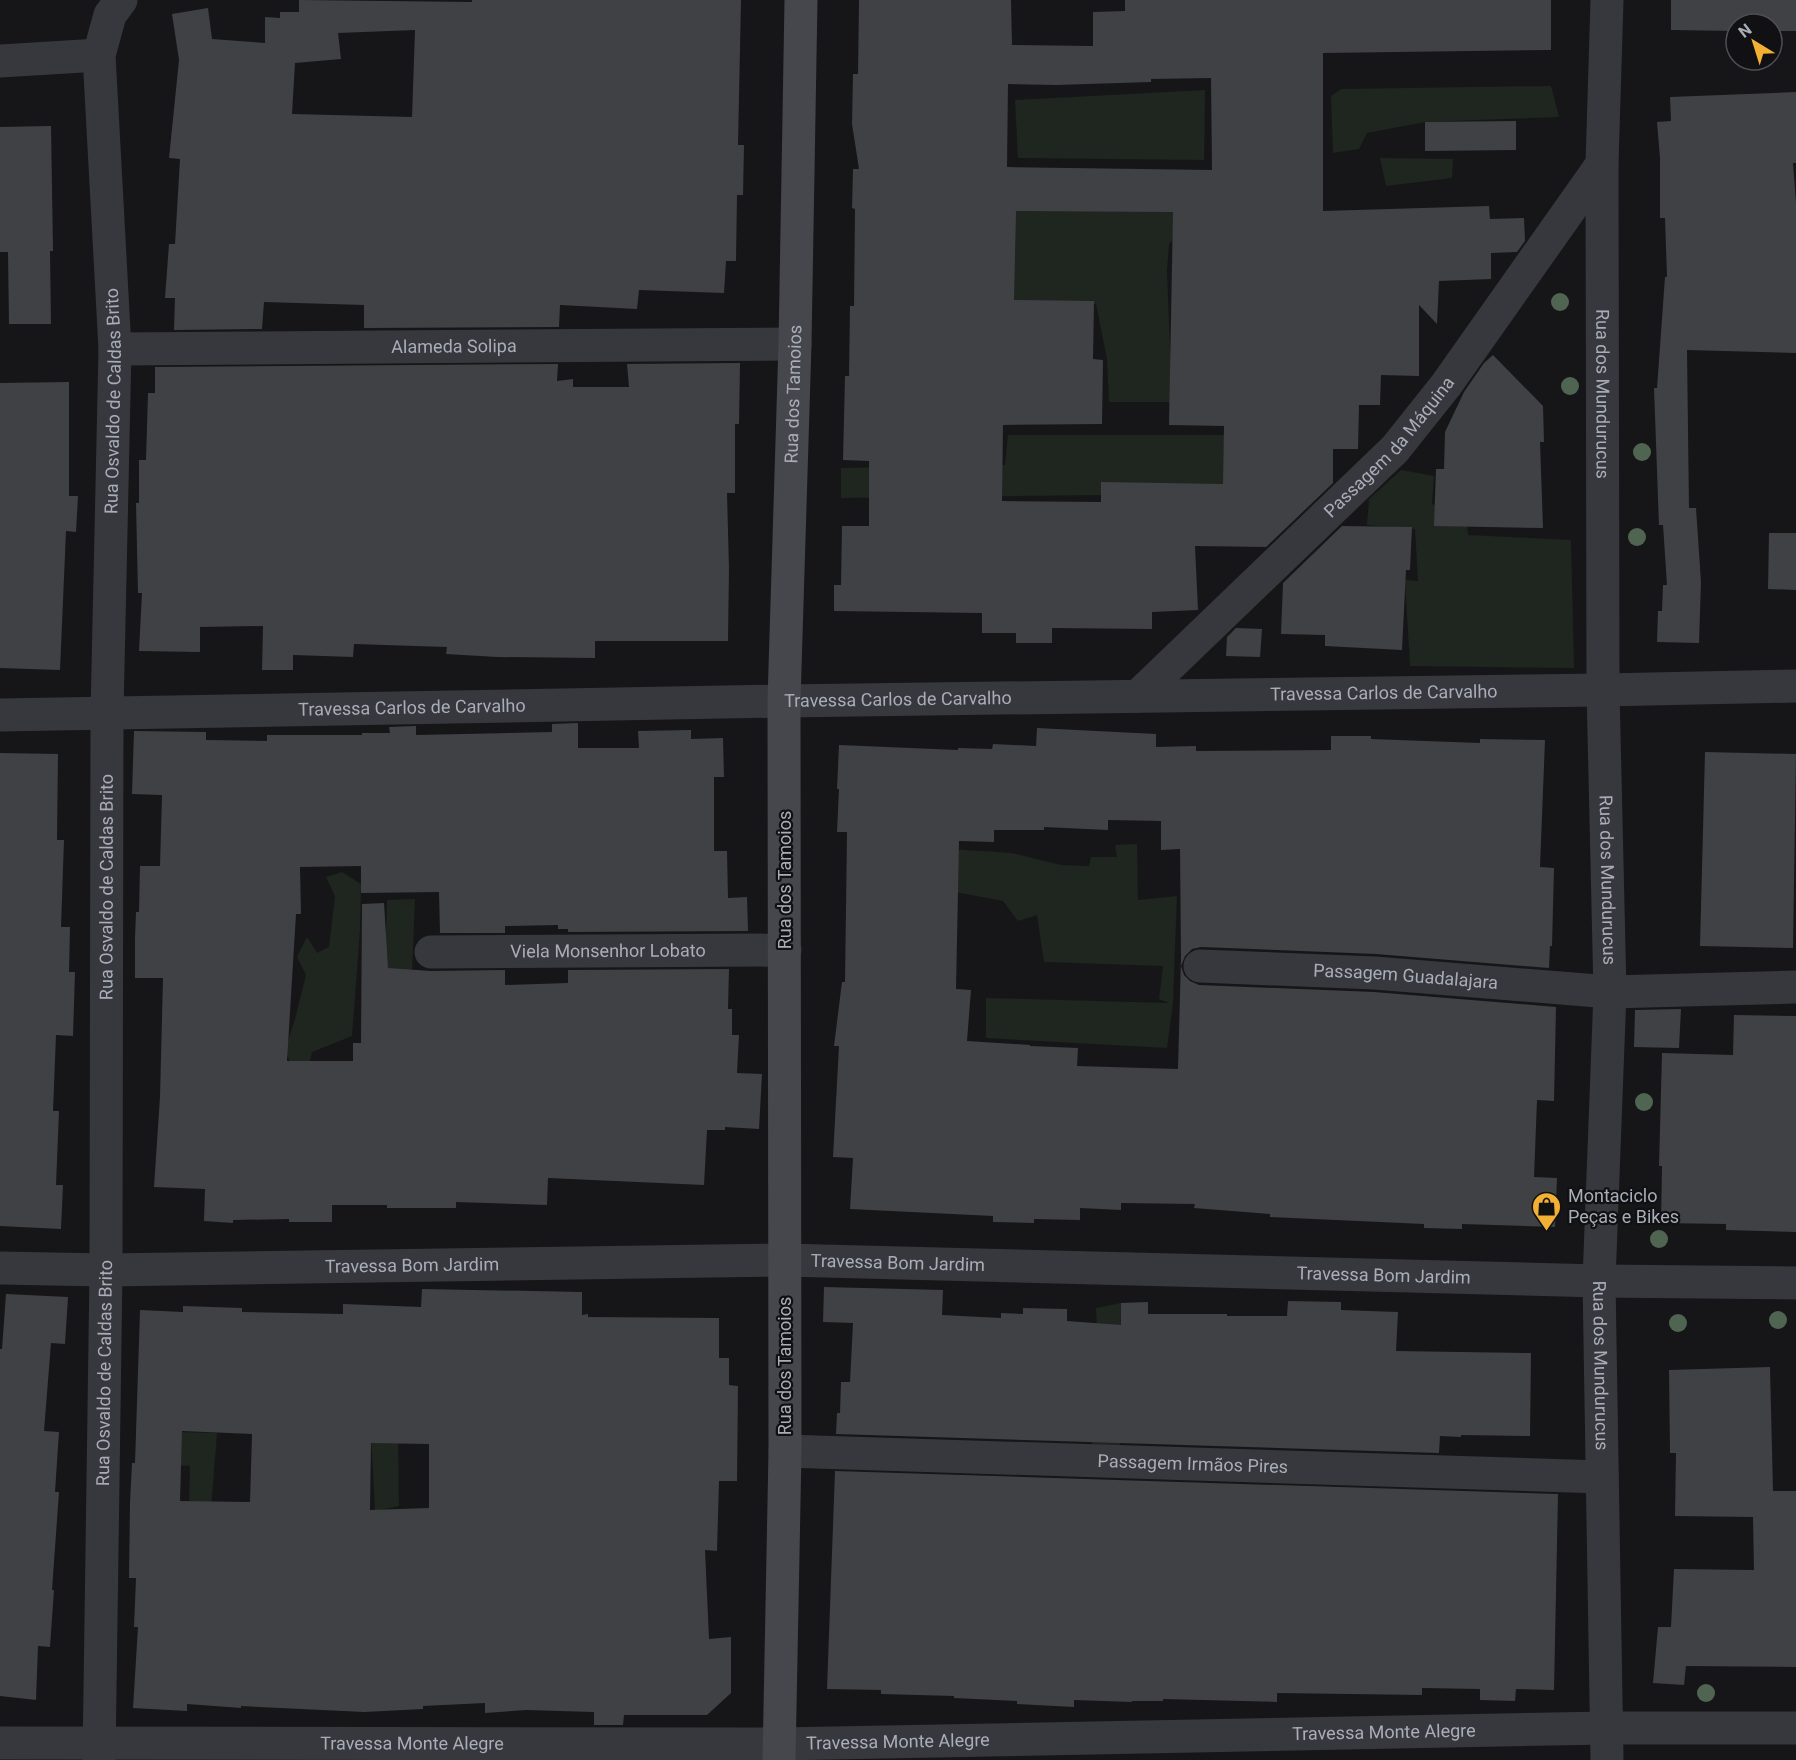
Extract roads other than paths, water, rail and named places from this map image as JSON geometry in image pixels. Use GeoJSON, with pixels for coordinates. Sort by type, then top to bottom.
{"type":"FeatureCollection","features":[{"type":"Feature","properties":{"kind":"street","name":"Rua dos Tamoios"},"geometry":{"type":"LineString","coordinates":[[779,1752],[785,1450],[784,701],[795,344],[801,0]]}},
{"type":"Feature","properties":{"kind":"street","name":"Rua dos Mundurucus"},"geometry":{"type":"LineString","coordinates":[[1606,0],[1602,164],[1603,690],[1610,992],[1599,1281],[1607,1744]]}},
{"type":"Feature","properties":{"kind":"street","name":"Rua Osvaldo de Caldas Brito"},"geometry":{"type":"LineString","coordinates":[[99,1752],[106,1270],[107,714],[115,349],[99,55],[116,7]]}},
{"type":"Feature","properties":{"kind":"street"},"geometry":{"type":"LineString","coordinates":[[0,62],[99,55]]}},
{"type":"Feature","properties":{"kind":"street","name":"Passagem da Máquina"},"geometry":{"type":"LineString","coordinates":[[1138,696],[1395,448],[1446,385],[1602,164]]}},
{"type":"Feature","properties":{"kind":"street","name":"Alameda Solipa"},"geometry":{"type":"LineString","coordinates":[[115,349],[795,344]]}},
{"type":"Feature","properties":{"kind":"street","name":"Travessa Carlos de Carvalho"},"geometry":{"type":"LineString","coordinates":[[0,715],[1796,686]]}},
{"type":"Feature","properties":{"kind":"street","name":"Viela Monsenhor Lobato"},"geometry":{"type":"LineString","coordinates":[[431,952],[785,950]]}},
{"type":"Feature","properties":{"kind":"street","name":"Passagem Guadalajara"},"geometry":{"type":"LineString","coordinates":[[1200,966],[1375,973],[1610,992],[1796,987]]}},
{"type":"Feature","properties":{"kind":"street","name":"Travessa Bom Jardim"},"geometry":{"type":"LineString","coordinates":[[0,1268],[106,1270],[785,1260],[1599,1281],[1796,1283]]}},
{"type":"Feature","properties":{"kind":"street","name":"Passagem Irmãos Pires"},"geometry":{"type":"LineString","coordinates":[[785,1450],[1602,1477]]}},
{"type":"Feature","properties":{"kind":"street","name":"Travessa Monte Alegre"},"geometry":{"type":"LineString","coordinates":[[0,1743],[99,1752],[779,1752],[1607,1744],[1796,1728]]}},
{"type":"Feature","properties":{"kind":"place","name":"Montaciclo Peças e Bikes"},"geometry":{"type":"Point","coordinates":[1547,1232]}}]}
